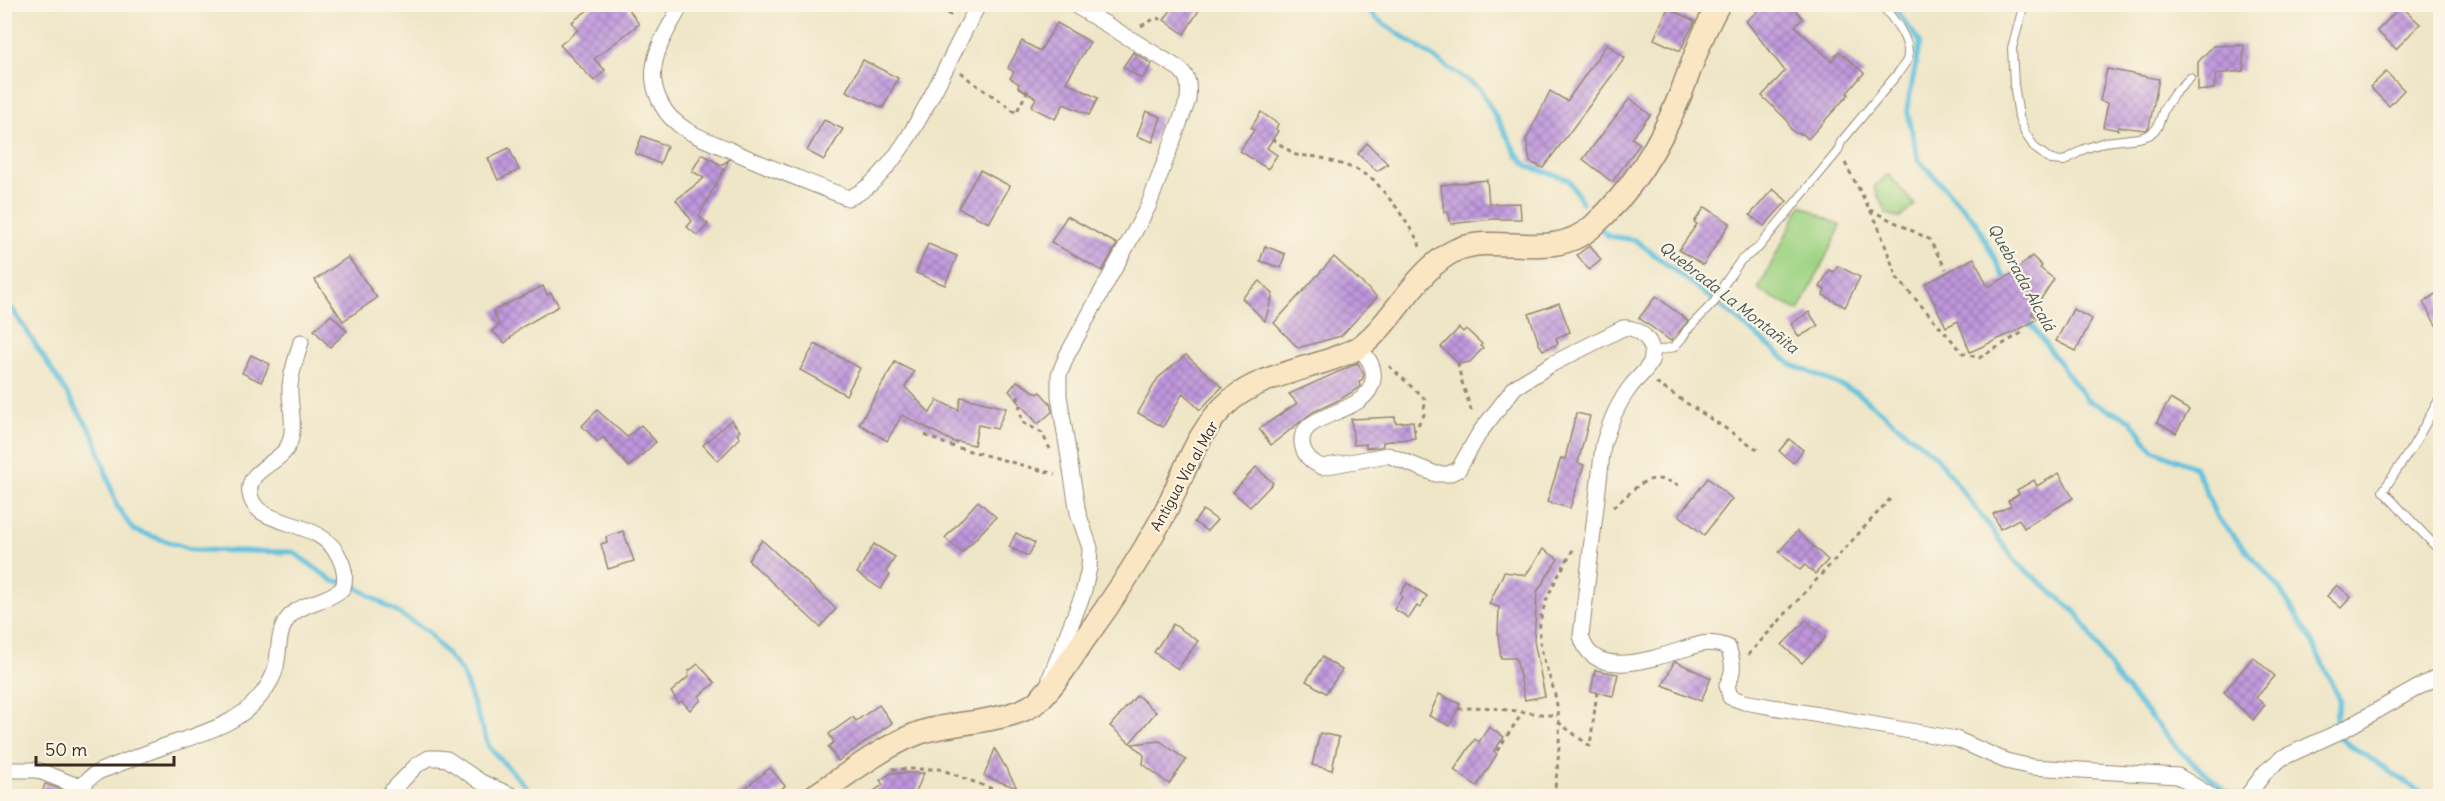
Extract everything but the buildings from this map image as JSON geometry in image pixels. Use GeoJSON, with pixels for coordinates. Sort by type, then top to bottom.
{"type":"FeatureCollection","features":[{"type":"Feature","properties":{"kind":"main road","name":"Antigua Vía al Mar"},"geometry":{"type":"LineString","coordinates":[[814,796],[892,745],[919,733],[951,723],[1022,711],[1042,698],[1112,601],[1161,520],[1195,449],[1209,426],[1228,403],[1249,387],[1364,355],[1384,325],[1424,276],[1456,250],[1474,245],[1532,247],[1563,242],[1590,229],[1641,171],[1657,146],[1681,93],[1705,29],[1719,4]]}},
{"type":"Feature","properties":{"kind":"street"},"geometry":{"type":"LineString","coordinates":[[682,4],[658,49],[653,68],[657,96],[665,111],[677,123],[708,142],[767,168],[848,198],[858,195],[871,185],[899,153],[979,4]]}},
{"type":"Feature","properties":{"kind":"street"},"geometry":{"type":"LineString","coordinates":[[1042,698],[1083,594],[1089,568],[1090,548],[1078,513],[1059,396],[1059,375],[1067,355],[1148,207],[1188,100],[1189,84],[1186,74],[1073,4]]}},
{"type":"Feature","properties":{"kind":"street"},"geometry":{"type":"LineString","coordinates":[[1364,355],[1374,376],[1372,388],[1367,395],[1345,411],[1315,421],[1303,435],[1304,449],[1313,464],[1322,467],[1388,456],[1436,474],[1448,474],[1458,470],[1480,432],[1515,387],[1552,364],[1623,328],[1632,327],[1638,330],[1650,343],[1653,352],[1651,363],[1629,388],[1608,426],[1603,446],[1581,636],[1587,652],[1605,661],[1630,663],[1676,654],[1702,644],[1718,643],[1728,647],[1734,667],[1727,686],[1730,697],[1756,705],[1956,739],[2006,761],[2032,767],[2178,776],[2211,796]]}},
{"type":"Feature","properties":{"kind":"street"},"geometry":{"type":"LineString","coordinates":[[4,770],[37,770],[60,777],[86,791],[90,777],[100,771],[204,734],[245,712],[272,680],[277,666],[280,631],[287,620],[303,607],[336,594],[343,588],[345,573],[339,556],[332,546],[302,526],[262,513],[255,507],[250,490],[251,480],[255,474],[283,453],[289,445],[292,422],[290,383],[301,342]]}},
{"type":"Feature","properties":{"kind":"street"},"geometry":{"type":"LineString","coordinates":[[2249,796],[2266,771],[2282,758],[2341,731],[2440,675]]}},
{"type":"Feature","properties":{"kind":"street"},"geometry":{"type":"LineString","coordinates":[[387,796],[417,765],[429,758],[438,758],[447,759],[482,782],[513,796]]}},
{"type":"Feature","properties":{"kind":"lane"},"geometry":{"type":"LineString","coordinates":[[1653,352],[1674,347],[1715,301],[1742,260],[1758,248],[1838,151],[1841,142],[1887,88],[1907,59],[1907,49],[1900,29],[1881,4]]}},
{"type":"Feature","properties":{"kind":"lane"},"geometry":{"type":"LineString","coordinates":[[2024,4],[2012,48],[2019,117],[2025,133],[2035,148],[2051,160],[2064,161],[2084,149],[2105,142],[2150,135],[2157,128],[2174,94],[2190,78]]}},
{"type":"Feature","properties":{"kind":"lane"},"geometry":{"type":"LineString","coordinates":[[2440,398],[2413,446],[2383,491],[2440,551]]}},
{"type":"Feature","properties":{"kind":"path"},"geometry":{"type":"LineString","coordinates":[[932,4],[967,24]]}},
{"type":"Feature","properties":{"kind":"path"},"geometry":{"type":"LineString","coordinates":[[1124,34],[1156,18],[1164,20]]}},
{"type":"Feature","properties":{"kind":"path"},"geometry":{"type":"LineString","coordinates":[[949,59],[972,82],[998,97],[1016,113],[1029,88]]}},
{"type":"Feature","properties":{"kind":"path"},"geometry":{"type":"LineString","coordinates":[[1272,139],[1296,155],[1319,157],[1356,170],[1374,180],[1397,208],[1419,242],[1424,276]]}},
{"type":"Feature","properties":{"kind":"path"},"geometry":{"type":"LineString","coordinates":[[1838,151],[1877,223],[1896,278],[1963,353],[1979,358],[2025,331]]}},
{"type":"Feature","properties":{"kind":"path"},"geometry":{"type":"LineString","coordinates":[[1870,210],[1929,239],[1946,269]]}},
{"type":"Feature","properties":{"kind":"path"},"geometry":{"type":"LineString","coordinates":[[1364,355],[1385,363],[1425,399],[1424,415],[1414,431]]}},
{"type":"Feature","properties":{"kind":"path"},"geometry":{"type":"LineString","coordinates":[[1458,363],[1461,379],[1480,432]]}},
{"type":"Feature","properties":{"kind":"path"},"geometry":{"type":"LineString","coordinates":[[1642,374],[1760,451]]}},
{"type":"Feature","properties":{"kind":"path"},"geometry":{"type":"LineString","coordinates":[[1018,396],[1022,422],[1042,433],[1053,456]]}},
{"type":"Feature","properties":{"kind":"path"},"geometry":{"type":"LineString","coordinates":[[925,435],[948,445],[1060,475],[1056,465]]}},
{"type":"Feature","properties":{"kind":"path"},"geometry":{"type":"LineString","coordinates":[[1594,521],[1642,483],[1663,478],[1678,485]]}},
{"type":"Feature","properties":{"kind":"path"},"geometry":{"type":"LineString","coordinates":[[1733,672],[1890,499]]}},
{"type":"Feature","properties":{"kind":"path"},"geometry":{"type":"LineString","coordinates":[[1554,796],[1559,744],[1558,722],[1555,695],[1540,644],[1540,625],[1550,592],[1578,541]]}},
{"type":"Feature","properties":{"kind":"path"},"geometry":{"type":"LineString","coordinates":[[1558,722],[1590,746],[1596,692]]}},
{"type":"Feature","properties":{"kind":"path"},"geometry":{"type":"LineString","coordinates":[[1458,709],[1483,707],[1557,716]]}},
{"type":"Feature","properties":{"kind":"path"},"geometry":{"type":"LineString","coordinates":[[1497,750],[1523,712]]}},
{"type":"Feature","properties":{"kind":"path"},"geometry":{"type":"LineString","coordinates":[[886,769],[940,769],[1011,796]]}},
{"type":"Feature","properties":{"kind":"green space"},"geometry":{"type":"Polygon","coordinates":[[[1888,174],[1915,205],[1900,218],[1886,214],[1874,187],[1888,174]]]}},
{"type":"Feature","properties":{"kind":"green space"},"geometry":{"type":"Polygon","coordinates":[[[1801,205],[1841,226],[1799,311],[1758,290],[1801,205]]]}},
{"type":"Feature","properties":{"kind":"waterway","name":"Quebrada La Montañita"},"geometry":{"type":"LineString","coordinates":[[1362,4],[1377,19],[1480,89],[1517,154],[1529,167],[1568,179],[1582,202]]}},
{"type":"Feature","properties":{"kind":"waterway","name":"Quebrada Alcalá"},"geometry":{"type":"LineString","coordinates":[[1891,4],[1920,42],[1907,109],[1918,159],[1976,222],[2007,283]]}},
{"type":"Feature","properties":{"kind":"waterway","name":"Quebrada La Montañita"},"geometry":{"type":"LineString","coordinates":[[1600,228],[1608,236],[1635,240],[1715,301],[1791,364],[1856,392],[1936,456],[2017,563],[2078,614],[2115,676],[2183,754],[2225,791],[2240,796]]}},
{"type":"Feature","properties":{"kind":"waterway"},"geometry":{"type":"LineString","coordinates":[[4,305],[12,308],[94,436],[117,506],[133,530],[193,550],[293,552],[333,581],[342,582]]}},
{"type":"Feature","properties":{"kind":"waterway","name":"Quebrada Alcalá"},"geometry":{"type":"LineString","coordinates":[[2026,318],[2087,400],[2131,420],[2153,450],[2196,468],[2216,516],[2277,585],[2310,638],[2340,700],[2336,717],[2337,728]]}},
{"type":"Feature","properties":{"kind":"waterway"},"geometry":{"type":"LineString","coordinates":[[353,585],[427,631],[462,672],[489,747],[535,796]]}},
{"type":"Feature","properties":{"kind":"waterway","name":"Quebrada Alcalá"},"geometry":{"type":"LineString","coordinates":[[2339,738],[2427,796]]}}]}
